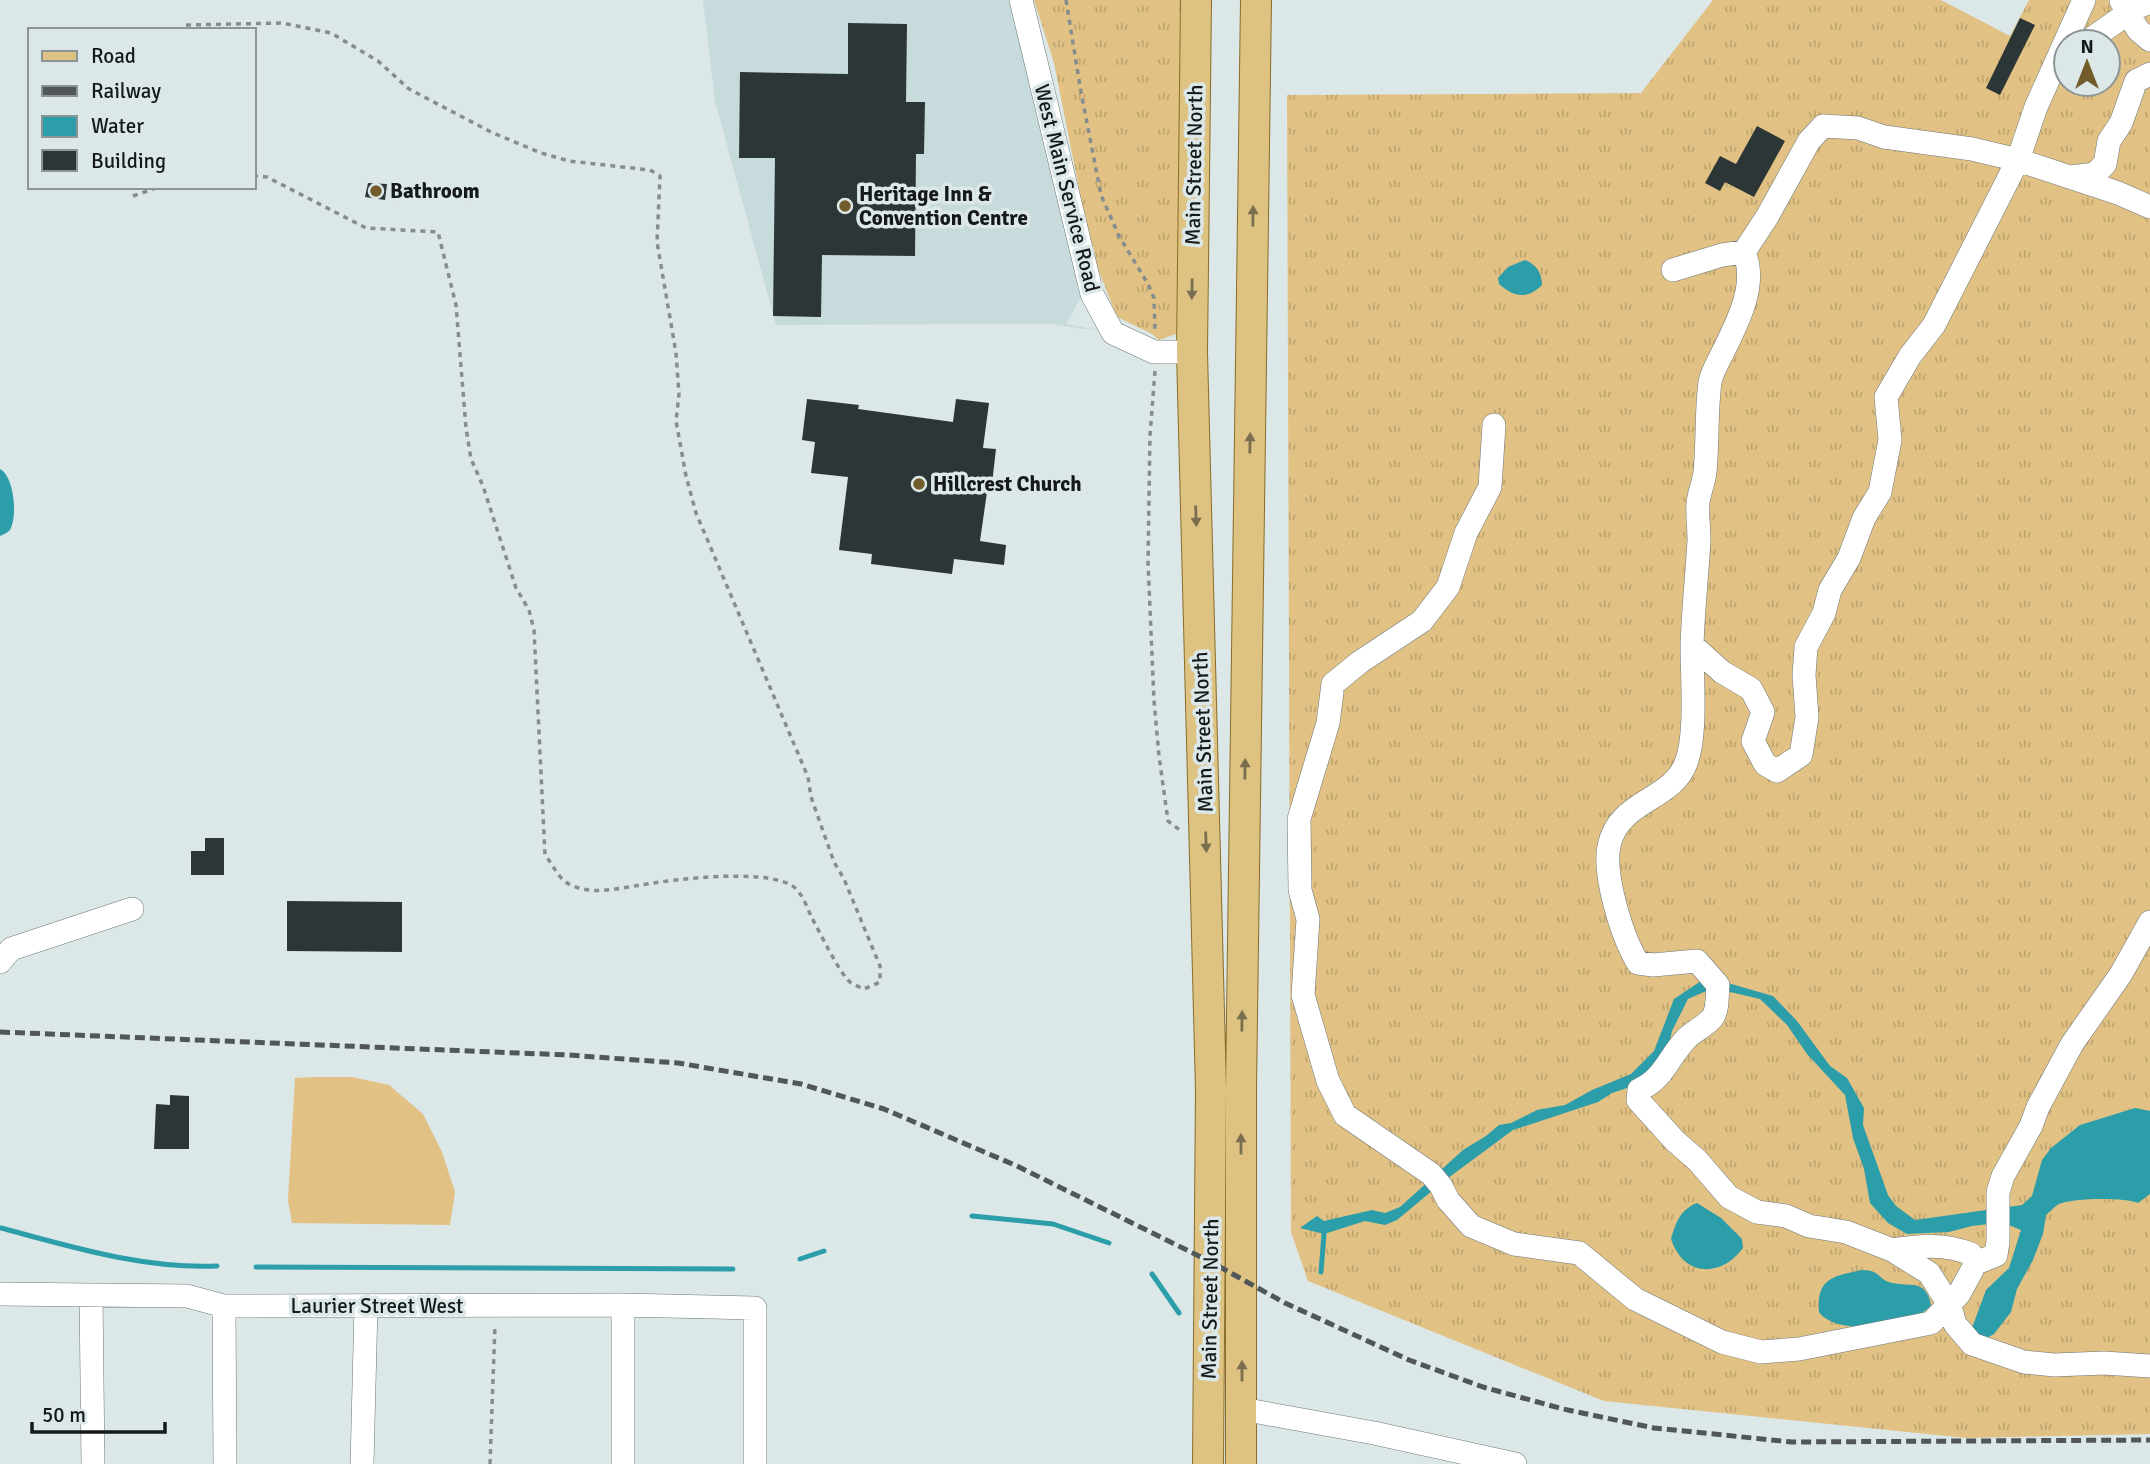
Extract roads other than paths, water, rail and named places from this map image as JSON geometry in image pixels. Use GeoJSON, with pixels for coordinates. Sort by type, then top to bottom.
{"type":"FeatureCollection","features":[{"type":"Feature","properties":{"kind":"main road","name":"Main Street North"},"geometry":{"type":"LineString","coordinates":[[1196,0],[1192,352],[1211,1090],[1208,1464]]}},
{"type":"Feature","properties":{"kind":"main road","name":"Main Street North"},"geometry":{"type":"LineString","coordinates":[[1241,1464],[1241,1089],[1256,0]]}},
{"type":"Feature","properties":{"kind":"street","name":"West Main Service Road"},"geometry":{"type":"LineString","coordinates":[[1021,0],[1092,294],[1113,333],[1154,352],[1192,352]]}},
{"type":"Feature","properties":{"kind":"street"},"geometry":{"type":"LineString","coordinates":[[1692,645],[1722,672],[1751,689],[1763,712],[1753,741],[1765,764],[1777,771],[1801,755],[1807,717],[1804,675],[1806,647],[1824,614],[1830,590],[1849,558],[1864,517],[1880,492],[1890,440],[1886,397],[1910,356],[1934,325],[2018,160],[2036,107],[2084,0]]}},
{"type":"Feature","properties":{"kind":"street"},"geometry":{"type":"LineString","coordinates":[[2102,28],[2124,7],[2135,8],[2150,2]]}},
{"type":"Feature","properties":{"kind":"street"},"geometry":{"type":"LineString","coordinates":[[2124,7],[2138,30],[2150,40]]}},
{"type":"Feature","properties":{"kind":"street"},"geometry":{"type":"LineString","coordinates":[[2071,177],[2095,174],[2105,164],[2109,141],[2121,123],[2136,81],[2150,74]]}},
{"type":"Feature","properties":{"kind":"street"},"geometry":{"type":"LineString","coordinates":[[2036,107],[2052,87]]}},
{"type":"Feature","properties":{"kind":"street"},"geometry":{"type":"LineString","coordinates":[[1673,270],[1722,255],[1744,252],[1768,217],[1809,141],[1823,126],[1858,128],[1884,137],[1972,149],[2018,160],[2150,206]]}},
{"type":"Feature","properties":{"kind":"street"},"geometry":{"type":"LineString","coordinates":[[1744,252],[1748,262],[1748,281],[1743,307],[1711,378],[1706,419],[1705,474],[1698,503],[1699,540],[1692,645],[1693,717],[1686,763],[1677,778],[1621,820],[1613,829],[1608,849],[1609,884],[1627,942],[1638,963],[1653,965],[1697,961],[1718,985],[1716,1009],[1712,1019],[1688,1037],[1659,1078],[1639,1090],[1638,1100],[1675,1141],[1698,1160],[1729,1197],[1758,1212],[1786,1216],[1809,1226],[1846,1232],[1892,1250],[1929,1273],[1950,1306],[1955,1324],[1972,1344],[2024,1362],[2150,1366]]}},
{"type":"Feature","properties":{"kind":"street"},"geometry":{"type":"LineString","coordinates":[[1494,425],[1490,486],[1466,533],[1448,587],[1422,621],[1360,662],[1333,684],[1328,723],[1299,819],[1300,890],[1308,919],[1303,995],[1328,1082],[1345,1115],[1436,1180],[1448,1200],[1471,1226],[1514,1244],[1579,1253],[1635,1299],[1722,1342],[1761,1352],[1799,1349],[1931,1323],[1950,1306],[1976,1263],[1996,1255],[1998,1192],[2003,1176],[2072,1044],[2121,974],[2150,922]]}},
{"type":"Feature","properties":{"kind":"street"},"geometry":{"type":"LineString","coordinates":[[0,962],[10,949],[132,909]]}},
{"type":"Feature","properties":{"kind":"street"},"geometry":{"type":"LineString","coordinates":[[1892,1250],[1926,1245],[1942,1246],[1971,1254],[1976,1263]]}},
{"type":"Feature","properties":{"kind":"street","name":"Laurier Street West"},"geometry":{"type":"LineString","coordinates":[[0,1294],[187,1296],[224,1306],[623,1305],[755,1308],[755,1464]]}},
{"type":"Feature","properties":{"kind":"street"},"geometry":{"type":"LineString","coordinates":[[91,1295],[93,1464]]}},
{"type":"Feature","properties":{"kind":"street"},"geometry":{"type":"LineString","coordinates":[[623,1305],[623,1464]]}},
{"type":"Feature","properties":{"kind":"street"},"geometry":{"type":"LineString","coordinates":[[224,1306],[225,1464]]}},
{"type":"Feature","properties":{"kind":"street"},"geometry":{"type":"LineString","coordinates":[[362,1464],[366,1306]]}},
{"type":"Feature","properties":{"kind":"street"},"geometry":{"type":"LineString","coordinates":[[1242,1409],[1374,1433],[1515,1464]]}},
{"type":"Feature","properties":{"kind":"water"},"geometry":{"type":"Polygon","coordinates":[[[1525,260],[1538,270],[1542,285],[1526,295],[1515,294],[1499,284],[1498,278],[1508,267],[1525,260]]]}},
{"type":"Feature","properties":{"kind":"water"},"geometry":{"type":"Polygon","coordinates":[[[0,469],[9,480],[14,516],[10,530],[0,536],[0,469]]]}},
{"type":"Feature","properties":{"kind":"water"},"geometry":{"type":"Polygon","coordinates":[[[1707,977],[1773,996],[1797,1021],[1830,1066],[1847,1078],[1864,1108],[1863,1125],[1888,1195],[1896,1206],[1915,1220],[2022,1205],[2032,1196],[2042,1160],[2051,1148],[2080,1125],[2135,1108],[2150,1111],[2150,1194],[2138,1203],[2086,1199],[2066,1202],[2054,1208],[2046,1215],[2043,1234],[2017,1289],[2011,1312],[1994,1334],[1983,1340],[1972,1328],[1986,1290],[2009,1268],[2021,1230],[1997,1223],[1949,1232],[1907,1234],[1888,1223],[1870,1203],[1845,1095],[1807,1054],[1787,1025],[1760,999],[1713,988],[1688,999],[1672,1031],[1667,1053],[1630,1087],[1612,1093],[1598,1102],[1513,1130],[1397,1220],[1385,1225],[1365,1221],[1324,1234],[1300,1228],[1317,1216],[1324,1221],[1372,1210],[1385,1213],[1400,1207],[1463,1150],[1499,1125],[1511,1123],[1537,1110],[1565,1105],[1631,1074],[1654,1051],[1674,999],[1707,977]]]}},
{"type":"Feature","properties":{"kind":"water"},"geometry":{"type":"Polygon","coordinates":[[[1697,1203],[1721,1218],[1742,1239],[1743,1248],[1734,1258],[1713,1269],[1693,1266],[1684,1260],[1671,1239],[1680,1217],[1686,1209],[1697,1203]]]}},
{"type":"Feature","properties":{"kind":"water"},"geometry":{"type":"Polygon","coordinates":[[[1862,1270],[1876,1273],[1892,1283],[1921,1288],[1929,1297],[1931,1305],[1922,1313],[1893,1324],[1857,1327],[1828,1320],[1819,1312],[1819,1300],[1824,1285],[1843,1274],[1862,1270]]]}},
{"type":"Feature","properties":{"kind":"waterway"},"geometry":{"type":"LineString","coordinates":[[972,1216],[1053,1224],[1109,1243]]}},
{"type":"Feature","properties":{"kind":"waterway"},"geometry":{"type":"LineString","coordinates":[[1,1228],[135,1260],[217,1266]]}},
{"type":"Feature","properties":{"kind":"waterway"},"geometry":{"type":"LineString","coordinates":[[1321,1272],[1324,1234]]}},
{"type":"Feature","properties":{"kind":"waterway"},"geometry":{"type":"LineString","coordinates":[[800,1259],[824,1251]]}},
{"type":"Feature","properties":{"kind":"waterway"},"geometry":{"type":"LineString","coordinates":[[256,1267],[733,1269]]}},
{"type":"Feature","properties":{"kind":"waterway"},"geometry":{"type":"LineString","coordinates":[[1152,1274],[1179,1313]]}},
{"type":"Feature","properties":{"kind":"railway"},"geometry":{"type":"LineString","coordinates":[[0,1032],[568,1055],[678,1063],[801,1084],[884,1109],[1017,1166],[1211,1262],[1285,1303],[1409,1360],[1483,1387],[1563,1409],[1654,1428],[1792,1442],[2150,1440]]}},
{"type":"Feature","properties":{"kind":"place","name":"Bathroom"},"geometry":{"type":"Point","coordinates":[376,191]}},
{"type":"Feature","properties":{"kind":"place","name":"Heritage Inn & Convention Centre"},"geometry":{"type":"Point","coordinates":[845,206]}},
{"type":"Feature","properties":{"kind":"place","name":"Hillcrest Church"},"geometry":{"type":"Point","coordinates":[919,484]}}]}
